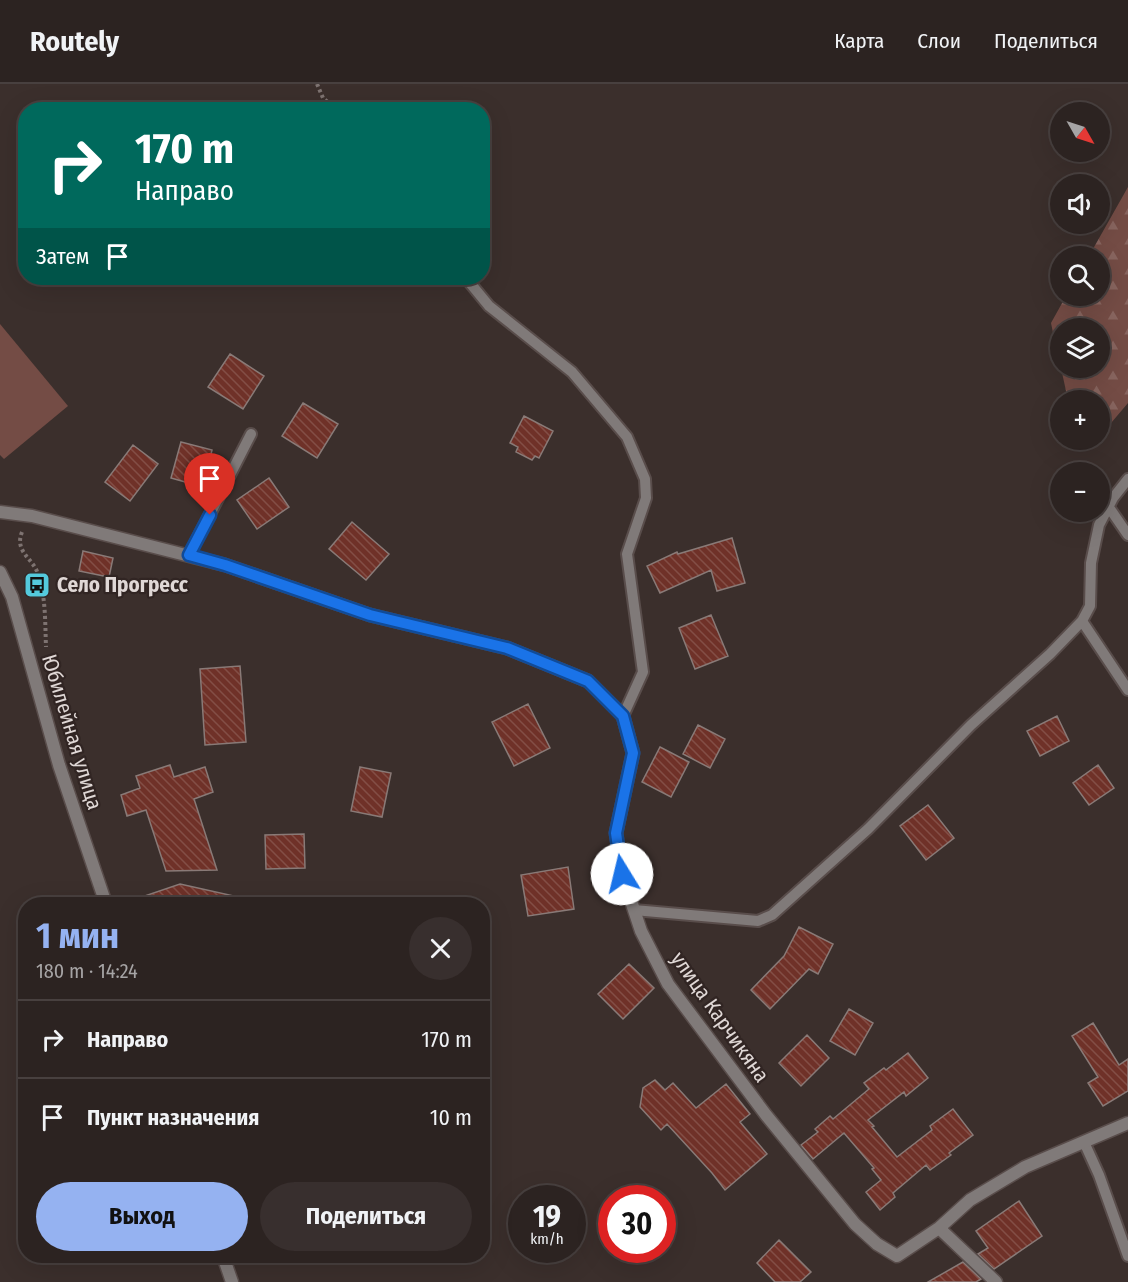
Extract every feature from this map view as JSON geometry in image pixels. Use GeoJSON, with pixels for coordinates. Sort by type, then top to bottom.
{"type":"FeatureCollection","features":[{"type":"Feature","properties":{"kind":"street","name":"улица Карчикяна"},"geometry":{"type":"LineString","coordinates":[[0,512],[32,516],[225,565],[370,615],[507,648],[588,681],[623,716],[633,753],[616,833],[622,874],[641,931],[668,984],[766,1115],[855,1224],[877,1244],[897,1256],[939,1228],[970,1200],[1025,1167],[1128,1123]]}},
{"type":"Feature","properties":{"kind":"street","name":"Юбилейная улица"},"geometry":{"type":"LineString","coordinates":[[0,572],[12,597],[59,765],[104,897]]}},
{"type":"Feature","properties":{"kind":"street"},"geometry":{"type":"LineString","coordinates":[[939,1228],[996,1282]]}},
{"type":"Feature","properties":{"kind":"street"},"geometry":{"type":"LineString","coordinates":[[225,1263],[232,1282]]}},
{"type":"Feature","properties":{"kind":"lane"},"geometry":{"type":"LineString","coordinates":[[472,285],[489,306],[572,372],[627,437],[645,479],[646,498],[627,554],[643,672],[623,716]]}},
{"type":"Feature","properties":{"kind":"lane"},"geometry":{"type":"LineString","coordinates":[[189,555],[251,434]]}},
{"type":"Feature","properties":{"kind":"lane"},"geometry":{"type":"LineString","coordinates":[[1110,503],[1128,479]]}},
{"type":"Feature","properties":{"kind":"lane"},"geometry":{"type":"LineString","coordinates":[[1110,509],[1128,535]]}},
{"type":"Feature","properties":{"kind":"lane"},"geometry":{"type":"LineString","coordinates":[[634,910],[758,921],[772,915],[868,829],[971,725],[1050,654],[1082,621],[1090,606],[1091,563],[1100,522]]}},
{"type":"Feature","properties":{"kind":"lane"},"geometry":{"type":"LineString","coordinates":[[1082,621],[1128,690]]}},
{"type":"Feature","properties":{"kind":"lane"},"geometry":{"type":"LineString","coordinates":[[1084,1142],[1099,1175],[1128,1256]]}},
{"type":"Feature","properties":{"kind":"path"},"geometry":{"type":"LineString","coordinates":[[318,84],[323,98],[328,102]]}},
{"type":"Feature","properties":{"kind":"path"},"geometry":{"type":"LineString","coordinates":[[32,516],[21,535],[20,545],[23,554],[38,572],[47,658]]}},
{"type":"Feature","properties":{"kind":"green space"},"geometry":{"type":"Polygon","coordinates":[[[1128,187],[1128,403],[1110,424],[1110,390],[1066,390],[1063,378],[1110,378],[1110,318],[1054,318],[1060,306],[1110,306],[1110,246],[1095,246],[1101,234],[1110,234],[1110,219],[1128,187]]]}},
{"type":"Feature","properties":{"kind":"green space"},"geometry":{"type":"Polygon","coordinates":[[[0,324],[68,406],[4,459],[0,455],[0,324]]]}},
{"type":"Feature","properties":{"kind":"building"},"geometry":{"type":"Polygon","coordinates":[[[230,354],[264,376],[243,409],[208,387],[230,354]]]}},
{"type":"Feature","properties":{"kind":"building"},"geometry":{"type":"Polygon","coordinates":[[[303,403],[338,424],[317,458],[282,436],[303,403]]]}},
{"type":"Feature","properties":{"kind":"building"},"geometry":{"type":"Polygon","coordinates":[[[524,416],[553,431],[539,458],[535,456],[532,460],[516,452],[518,447],[510,443],[524,416]]]}},
{"type":"Feature","properties":{"kind":"building"},"geometry":{"type":"Polygon","coordinates":[[[181,442],[212,450],[203,487],[171,478],[181,442]]]}},
{"type":"Feature","properties":{"kind":"building"},"geometry":{"type":"Polygon","coordinates":[[[133,445],[158,464],[130,501],[105,482],[133,445]]]}},
{"type":"Feature","properties":{"kind":"building"},"geometry":{"type":"Polygon","coordinates":[[[269,478],[289,507],[257,529],[237,500],[269,478]]]}},
{"type":"Feature","properties":{"kind":"building"},"geometry":{"type":"Polygon","coordinates":[[[352,522],[389,554],[366,580],[329,549],[352,522]]]}},
{"type":"Feature","properties":{"kind":"building"},"geometry":{"type":"Polygon","coordinates":[[[732,538],[745,583],[717,591],[711,570],[660,593],[647,566],[677,552],[678,554],[732,538]]]}},
{"type":"Feature","properties":{"kind":"building"},"geometry":{"type":"Polygon","coordinates":[[[83,551],[113,558],[109,577],[79,571],[83,551]]]}},
{"type":"Feature","properties":{"kind":"building"},"geometry":{"type":"Polygon","coordinates":[[[711,615],[728,656],[695,669],[679,628],[711,615]]]}},
{"type":"Feature","properties":{"kind":"building"},"geometry":{"type":"Polygon","coordinates":[[[240,666],[246,742],[205,745],[200,669],[240,666]]]}},
{"type":"Feature","properties":{"kind":"building"},"geometry":{"type":"Polygon","coordinates":[[[528,704],[550,748],[514,766],[492,722],[528,704]]]}},
{"type":"Feature","properties":{"kind":"building"},"geometry":{"type":"Polygon","coordinates":[[[1057,716],[1069,741],[1040,756],[1027,731],[1057,716]]]}},
{"type":"Feature","properties":{"kind":"building"},"geometry":{"type":"Polygon","coordinates":[[[698,725],[725,739],[710,768],[683,754],[698,725]]]}},
{"type":"Feature","properties":{"kind":"building"},"geometry":{"type":"Polygon","coordinates":[[[660,747],[689,762],[671,797],[642,782],[660,747]]]}},
{"type":"Feature","properties":{"kind":"building"},"geometry":{"type":"Polygon","coordinates":[[[170,765],[174,777],[205,767],[213,792],[194,799],[217,870],[166,871],[146,810],[127,816],[121,795],[140,788],[136,776],[170,765]]]}},
{"type":"Feature","properties":{"kind":"building"},"geometry":{"type":"Polygon","coordinates":[[[1098,765],[1114,788],[1089,805],[1073,783],[1098,765]]]}},
{"type":"Feature","properties":{"kind":"building"},"geometry":{"type":"Polygon","coordinates":[[[360,767],[391,773],[382,817],[351,811],[360,767]]]}},
{"type":"Feature","properties":{"kind":"building"},"geometry":{"type":"Polygon","coordinates":[[[928,805],[954,838],[926,860],[900,826],[928,805]]]}},
{"type":"Feature","properties":{"kind":"building"},"geometry":{"type":"Polygon","coordinates":[[[304,834],[305,868],[266,869],[265,835],[304,834]]]}},
{"type":"Feature","properties":{"kind":"building"},"geometry":{"type":"Polygon","coordinates":[[[568,867],[574,909],[528,916],[521,875],[568,867]]]}},
{"type":"Feature","properties":{"kind":"building"},"geometry":{"type":"Polygon","coordinates":[[[180,884],[234,896],[234,897],[142,897],[180,884]]]}},
{"type":"Feature","properties":{"kind":"building"},"geometry":{"type":"Polygon","coordinates":[[[799,927],[833,944],[818,974],[809,969],[770,1009],[751,990],[784,956],[799,927]]]}},
{"type":"Feature","properties":{"kind":"building"},"geometry":{"type":"Polygon","coordinates":[[[629,964],[654,988],[623,1019],[598,994],[629,964]]]}},
{"type":"Feature","properties":{"kind":"building"},"geometry":{"type":"Polygon","coordinates":[[[849,1009],[873,1023],[855,1055],[830,1041],[849,1009]]]}},
{"type":"Feature","properties":{"kind":"building"},"geometry":{"type":"Polygon","coordinates":[[[1093,1023],[1119,1065],[1128,1059],[1128,1091],[1103,1106],[1088,1083],[1098,1077],[1072,1036],[1093,1023]]]}},
{"type":"Feature","properties":{"kind":"building"},"geometry":{"type":"Polygon","coordinates":[[[807,1035],[829,1058],[801,1086],[779,1063],[807,1035]]]}},
{"type":"Feature","properties":{"kind":"building"},"geometry":{"type":"Polygon","coordinates":[[[908,1053],[928,1078],[906,1096],[904,1092],[868,1120],[874,1126],[872,1127],[897,1157],[932,1130],[930,1126],[953,1109],[973,1135],[930,1170],[926,1165],[893,1193],[895,1197],[880,1210],[866,1192],[881,1180],[872,1169],[874,1168],[844,1133],[813,1159],[801,1145],[818,1132],[815,1129],[830,1116],[833,1119],[869,1089],[864,1083],[908,1053]]]}},
{"type":"Feature","properties":{"kind":"building"},"geometry":{"type":"Polygon","coordinates":[[[655,1080],[665,1090],[673,1083],[696,1108],[726,1084],[750,1114],[740,1122],[767,1154],[725,1190],[667,1124],[661,1130],[640,1107],[643,1088],[655,1080]]]}},
{"type":"Feature","properties":{"kind":"building"},"geometry":{"type":"Polygon","coordinates":[[[1019,1201],[1042,1236],[994,1269],[978,1254],[988,1248],[976,1231],[1019,1201]]]}},
{"type":"Feature","properties":{"kind":"building"},"geometry":{"type":"Polygon","coordinates":[[[779,1240],[811,1272],[800,1282],[775,1282],[757,1263],[779,1240]]]}},
{"type":"Feature","properties":{"kind":"building"},"geometry":{"type":"Polygon","coordinates":[[[963,1262],[981,1279],[976,1282],[928,1282],[963,1262]]]}},
{"type":"Feature","properties":{"kind":"place","name":"Село Прогресс"},"geometry":{"type":"Point","coordinates":[37,585]}},
{"type":"Feature","properties":{"kind":"route"},"geometry":{"type":"LineString","coordinates":[[210,515],[189,555],[225,565],[370,615],[507,648],[588,681],[623,716],[633,753],[616,833],[622,874]]}}]}
